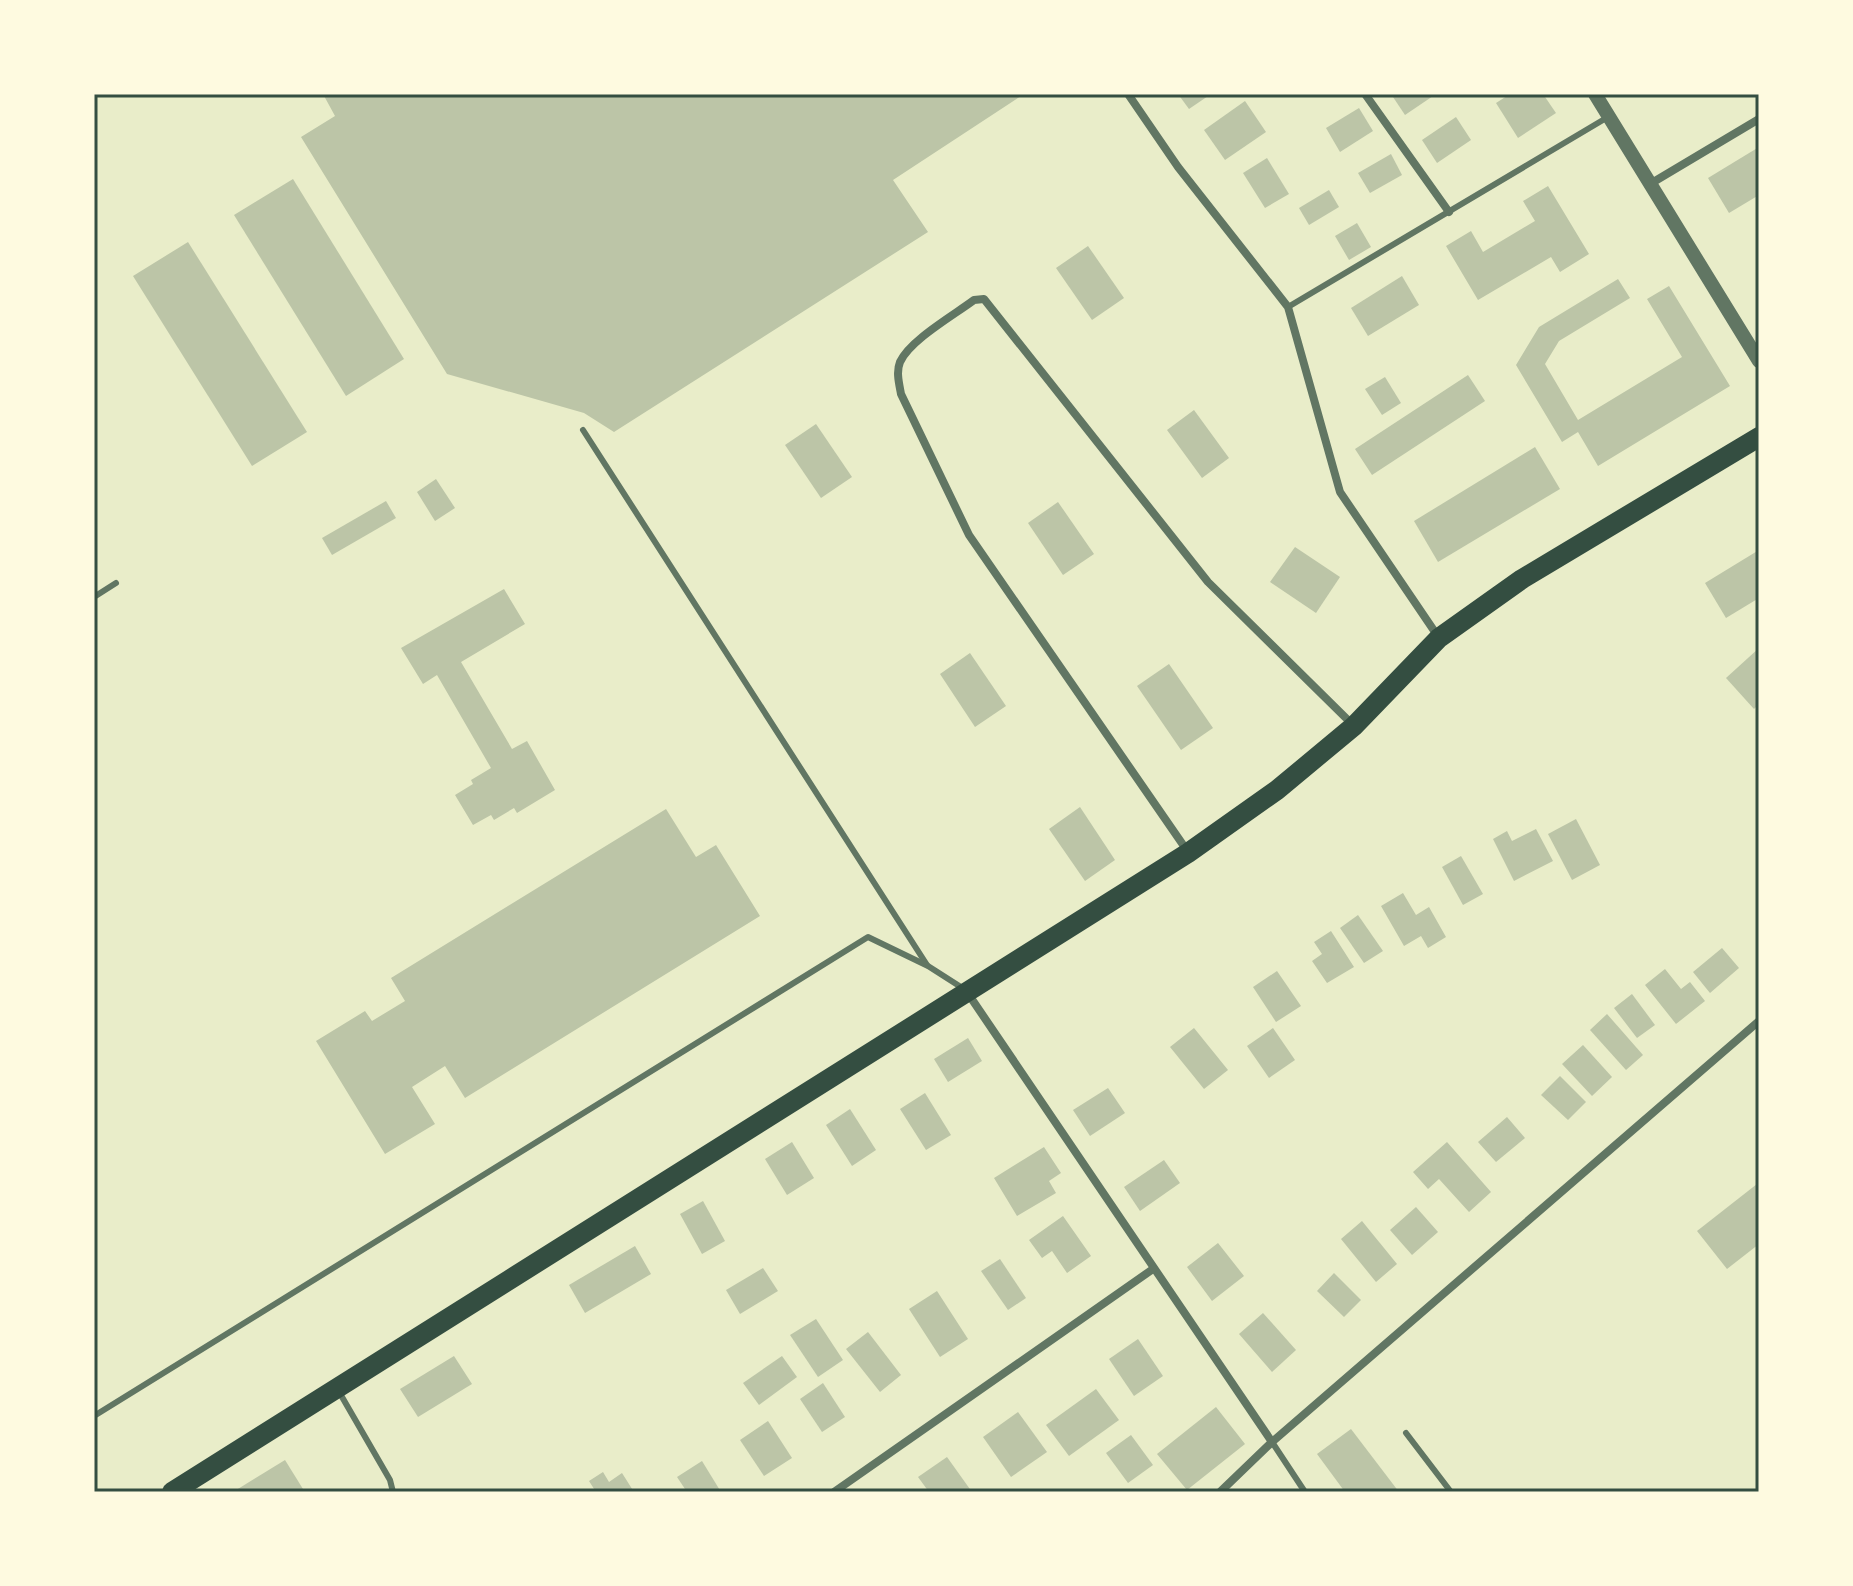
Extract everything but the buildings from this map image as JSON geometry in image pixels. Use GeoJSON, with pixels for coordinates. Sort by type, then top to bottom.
{"type":"FeatureCollection","features":[{"type":"Feature","properties":{"kind":"main road"},"geometry":{"type":"LineString","coordinates":[[172,1492],[1188,853],[1277,790],[1354,726],[1439,638],[1522,579],[1759,437]]}},
{"type":"Feature","properties":{"kind":"street"},"geometry":{"type":"LineString","coordinates":[[1128,94],[1178,167],[1288,307],[1340,492],[1439,638]]}},
{"type":"Feature","properties":{"kind":"street"},"geometry":{"type":"LineString","coordinates":[[1365,94],[1449,212]]}},
{"type":"Feature","properties":{"kind":"street"},"geometry":{"type":"LineString","coordinates":[[1595,94],[1759,361]]}},
{"type":"Feature","properties":{"kind":"street"},"geometry":{"type":"LineString","coordinates":[[1650,184],[1759,119]]}},
{"type":"Feature","properties":{"kind":"street"},"geometry":{"type":"LineString","coordinates":[[1188,853],[969,535],[901,394],[899,364],[909,349],[974,300],[984,299],[1208,582],[1354,726]]}},
{"type":"Feature","properties":{"kind":"street"},"geometry":{"type":"LineString","coordinates":[[967,991],[1272,1442]]}},
{"type":"Feature","properties":{"kind":"street"},"geometry":{"type":"LineString","coordinates":[[1220,1492],[1272,1442],[1759,1021]]}},
{"type":"Feature","properties":{"kind":"street"},"geometry":{"type":"LineString","coordinates":[[834,1492],[1153,1269]]}},
{"type":"Feature","properties":{"kind":"lane"},"geometry":{"type":"LineString","coordinates":[[1288,307],[1609,117]]}},
{"type":"Feature","properties":{"kind":"lane"},"geometry":{"type":"LineString","coordinates":[[583,430],[928,966]]}},
{"type":"Feature","properties":{"kind":"lane"},"geometry":{"type":"LineString","coordinates":[[94,597],[116,583]]}},
{"type":"Feature","properties":{"kind":"lane"},"geometry":{"type":"LineString","coordinates":[[94,1416],[868,937],[928,966],[967,991]]}},
{"type":"Feature","properties":{"kind":"lane"},"geometry":{"type":"LineString","coordinates":[[337,1390],[390,1480],[393,1492]]}},
{"type":"Feature","properties":{"kind":"lane"},"geometry":{"type":"LineString","coordinates":[[1406,1433],[1451,1492]]}},
{"type":"Feature","properties":{"kind":"lane"},"geometry":{"type":"LineString","coordinates":[[1272,1442],[1305,1492]]}}]}
